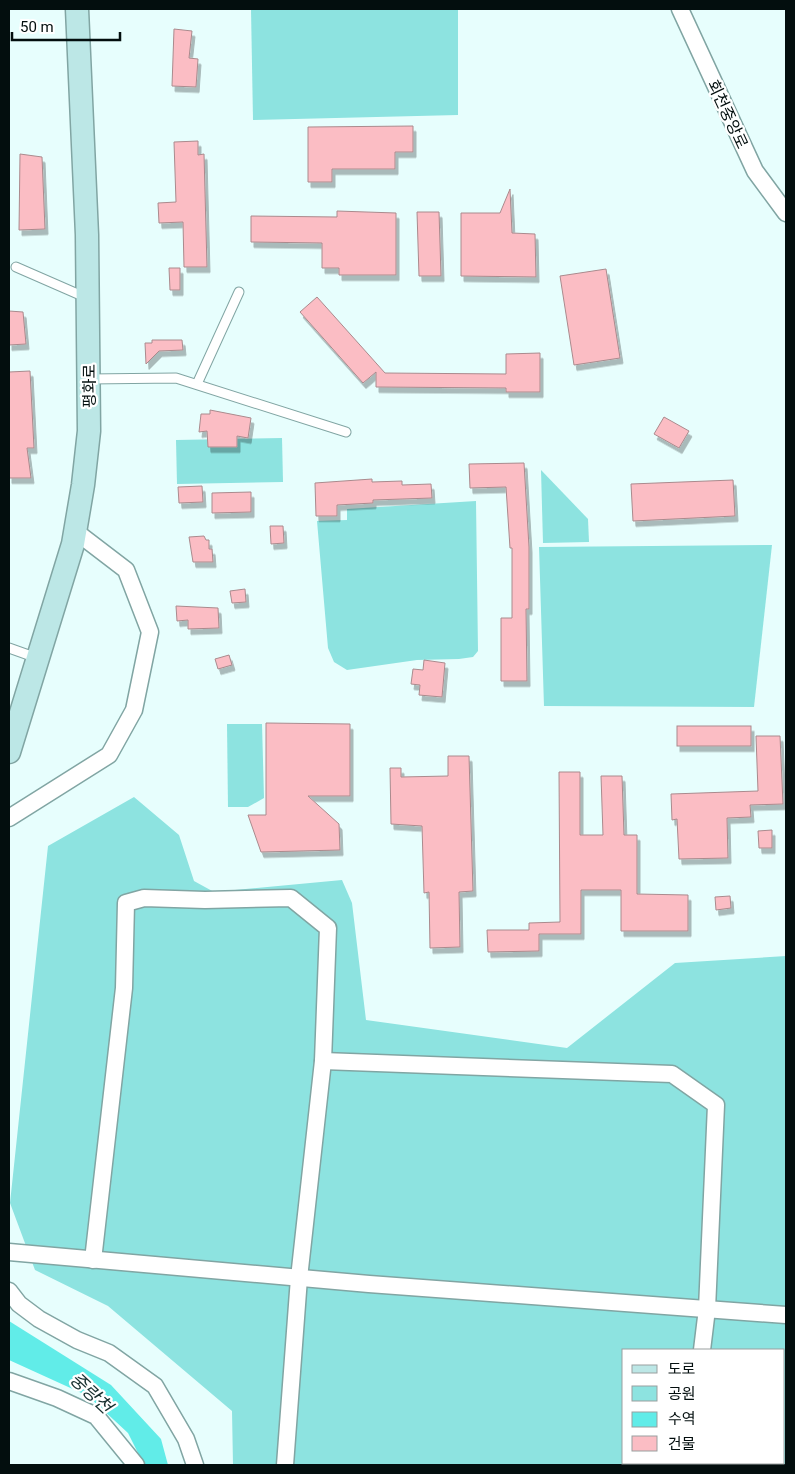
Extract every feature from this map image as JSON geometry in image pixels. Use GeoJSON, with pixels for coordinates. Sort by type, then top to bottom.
{"type":"FeatureCollection","features":[{"type":"Feature","properties":{"kind":"main road","name":"평화로"},"geometry":{"type":"LineString","coordinates":[[9,752],[63,580],[75,531],[83,485],[89,431],[88,298],[77,9]]}},
{"type":"Feature","properties":{"kind":"street","name":"회천중앙로"},"geometry":{"type":"LineString","coordinates":[[680,9],[755,171],[786,213]]}},
{"type":"Feature","properties":{"kind":"street"},"geometry":{"type":"LineString","coordinates":[[9,818],[109,755],[134,710],[150,632],[126,570],[75,531]]}},
{"type":"Feature","properties":{"kind":"street"},"geometry":{"type":"LineString","coordinates":[[93,1260],[124,988],[126,902],[144,898],[205,900],[291,898],[328,928],[323,1061],[299,1278],[285,1465]]}},
{"type":"Feature","properties":{"kind":"street"},"geometry":{"type":"LineString","coordinates":[[323,1061],[672,1074],[716,1105],[708,1309],[702,1349]]}},
{"type":"Feature","properties":{"kind":"street"},"geometry":{"type":"LineString","coordinates":[[9,1252],[299,1278],[786,1315]]}},
{"type":"Feature","properties":{"kind":"street"},"geometry":{"type":"LineString","coordinates":[[9,1291],[19,1304],[39,1319],[77,1340],[109,1353],[155,1386],[186,1439],[195,1465]]}},
{"type":"Feature","properties":{"kind":"street"},"geometry":{"type":"LineString","coordinates":[[9,1381],[57,1398],[96,1416],[136,1465]]}},
{"type":"Feature","properties":{"kind":"lane"},"geometry":{"type":"LineString","coordinates":[[16,267],[88,298]]}},
{"type":"Feature","properties":{"kind":"lane"},"geometry":{"type":"LineString","coordinates":[[197,384],[239,292]]}},
{"type":"Feature","properties":{"kind":"lane"},"geometry":{"type":"LineString","coordinates":[[89,379],[176,378],[346,432]]}},
{"type":"Feature","properties":{"kind":"lane"},"geometry":{"type":"LineString","coordinates":[[9,648],[37,658]]}},
{"type":"Feature","properties":{"kind":"green space"},"geometry":{"type":"Polygon","coordinates":[[[251,9],[458,9],[458,115],[253,120],[251,9]]]}},
{"type":"Feature","properties":{"kind":"green space"},"geometry":{"type":"Polygon","coordinates":[[[282,438],[283,482],[177,484],[176,440],[282,438]]]}},
{"type":"Feature","properties":{"kind":"green space"},"geometry":{"type":"Polygon","coordinates":[[[541,470],[588,519],[589,542],[543,543],[541,470]]]}},
{"type":"Feature","properties":{"kind":"green space"},"geometry":{"type":"Polygon","coordinates":[[[476,501],[478,651],[473,657],[417,660],[347,670],[334,662],[328,648],[317,521],[347,520],[347,509],[476,501]]]}},
{"type":"Feature","properties":{"kind":"green space"},"geometry":{"type":"Polygon","coordinates":[[[772,545],[754,707],[544,706],[539,547],[772,545]]]}},
{"type":"Feature","properties":{"kind":"green space"},"geometry":{"type":"Polygon","coordinates":[[[227,724],[262,724],[264,798],[248,807],[228,807],[227,724]]]}},
{"type":"Feature","properties":{"kind":"green space"},"geometry":{"type":"Polygon","coordinates":[[[134,797],[179,835],[194,881],[214,892],[342,880],[352,903],[366,1020],[567,1048],[675,963],[786,956],[786,1465],[233,1465],[232,1411],[108,1306],[35,1270],[10,1203],[48,846],[134,797]]]}},
{"type":"Feature","properties":{"kind":"water","name":"중랑천"},"geometry":{"type":"Polygon","coordinates":[[[9,1321],[111,1385],[161,1439],[168,1465],[144,1465],[128,1433],[88,1396],[9,1360],[9,1321]]]}},
{"type":"Feature","properties":{"kind":"building"},"geometry":{"type":"Polygon","coordinates":[[[174,29],[192,31],[189,58],[198,59],[196,87],[172,86],[174,29]]]}},
{"type":"Feature","properties":{"kind":"building"},"geometry":{"type":"Polygon","coordinates":[[[413,126],[413,152],[395,152],[395,169],[332,169],[332,182],[308,182],[308,127],[413,126]]]}},
{"type":"Feature","properties":{"kind":"building"},"geometry":{"type":"Polygon","coordinates":[[[198,141],[198,155],[204,154],[207,267],[184,267],[183,222],[159,223],[158,203],[176,202],[174,142],[198,141]]]}},
{"type":"Feature","properties":{"kind":"building"},"geometry":{"type":"Polygon","coordinates":[[[20,154],[42,157],[45,229],[19,230],[20,154]]]}},
{"type":"Feature","properties":{"kind":"building"},"geometry":{"type":"Polygon","coordinates":[[[510,189],[512,233],[535,234],[536,277],[461,276],[461,213],[500,213],[510,189]]]}},
{"type":"Feature","properties":{"kind":"building"},"geometry":{"type":"Polygon","coordinates":[[[337,211],[396,213],[396,275],[339,275],[339,268],[322,268],[322,243],[251,242],[251,216],[337,217],[337,211]]]}},
{"type":"Feature","properties":{"kind":"building"},"geometry":{"type":"Polygon","coordinates":[[[417,212],[439,212],[441,276],[419,276],[417,212]]]}},
{"type":"Feature","properties":{"kind":"building"},"geometry":{"type":"Polygon","coordinates":[[[169,268],[180,268],[180,290],[170,290],[169,268]]]}},
{"type":"Feature","properties":{"kind":"building"},"geometry":{"type":"Polygon","coordinates":[[[606,269],[620,358],[574,365],[560,276],[606,269]]]}},
{"type":"Feature","properties":{"kind":"building"},"geometry":{"type":"Polygon","coordinates":[[[317,297],[385,373],[506,374],[506,354],[540,353],[540,392],[506,392],[506,388],[376,387],[376,372],[363,383],[300,312],[317,297]]]}},
{"type":"Feature","properties":{"kind":"building"},"geometry":{"type":"Polygon","coordinates":[[[9,311],[23,312],[26,344],[9,345],[9,311]]]}},
{"type":"Feature","properties":{"kind":"building"},"geometry":{"type":"Polygon","coordinates":[[[152,340],[182,340],[183,350],[159,351],[146,364],[145,343],[152,343],[152,340]]]}},
{"type":"Feature","properties":{"kind":"building"},"geometry":{"type":"Polygon","coordinates":[[[30,371],[34,448],[27,448],[31,478],[9,478],[9,372],[30,371]]]}},
{"type":"Feature","properties":{"kind":"building"},"geometry":{"type":"Polygon","coordinates":[[[210,410],[251,418],[248,438],[237,436],[237,447],[208,447],[207,431],[199,432],[201,414],[210,414],[210,410]]]}},
{"type":"Feature","properties":{"kind":"building"},"geometry":{"type":"Polygon","coordinates":[[[664,417],[689,431],[679,448],[654,434],[664,417]]]}},
{"type":"Feature","properties":{"kind":"building"},"geometry":{"type":"Polygon","coordinates":[[[524,463],[529,547],[529,609],[526,609],[527,681],[501,681],[501,618],[512,618],[512,548],[510,548],[506,487],[470,488],[469,464],[524,463]]]}},
{"type":"Feature","properties":{"kind":"building"},"geometry":{"type":"Polygon","coordinates":[[[372,479],[372,482],[402,481],[402,485],[431,484],[432,498],[373,500],[373,503],[337,505],[337,516],[316,516],[315,483],[372,479]]]}},
{"type":"Feature","properties":{"kind":"building"},"geometry":{"type":"Polygon","coordinates":[[[733,480],[735,516],[633,521],[631,484],[733,480]]]}},
{"type":"Feature","properties":{"kind":"building"},"geometry":{"type":"Polygon","coordinates":[[[202,486],[203,502],[179,503],[178,487],[202,486]]]}},
{"type":"Feature","properties":{"kind":"building"},"geometry":{"type":"Polygon","coordinates":[[[251,492],[251,512],[212,513],[212,493],[251,492]]]}},
{"type":"Feature","properties":{"kind":"building"},"geometry":{"type":"Polygon","coordinates":[[[270,526],[283,526],[284,543],[271,544],[270,526]]]}},
{"type":"Feature","properties":{"kind":"building"},"geometry":{"type":"Polygon","coordinates":[[[204,536],[206,540],[209,540],[209,549],[212,549],[213,562],[193,562],[189,537],[204,536]]]}},
{"type":"Feature","properties":{"kind":"building"},"geometry":{"type":"Polygon","coordinates":[[[245,589],[246,602],[232,603],[230,591],[245,589]]]}},
{"type":"Feature","properties":{"kind":"building"},"geometry":{"type":"Polygon","coordinates":[[[176,606],[218,608],[219,628],[188,629],[188,620],[177,621],[176,606]]]}},
{"type":"Feature","properties":{"kind":"building"},"geometry":{"type":"Polygon","coordinates":[[[229,655],[232,665],[218,669],[215,659],[229,655]]]}},
{"type":"Feature","properties":{"kind":"building"},"geometry":{"type":"Polygon","coordinates":[[[424,660],[445,663],[442,697],[419,695],[420,685],[411,684],[413,669],[423,670],[424,660]]]}},
{"type":"Feature","properties":{"kind":"building"},"geometry":{"type":"Polygon","coordinates":[[[266,723],[350,724],[350,796],[308,796],[339,824],[340,850],[261,852],[248,815],[266,815],[266,723]]]}},
{"type":"Feature","properties":{"kind":"building"},"geometry":{"type":"Polygon","coordinates":[[[677,726],[751,726],[751,746],[677,746],[677,726]]]}},
{"type":"Feature","properties":{"kind":"building"},"geometry":{"type":"Polygon","coordinates":[[[756,736],[780,736],[783,804],[750,805],[751,817],[727,818],[728,858],[679,859],[677,819],[672,820],[671,794],[758,791],[756,736]]]}},
{"type":"Feature","properties":{"kind":"building"},"geometry":{"type":"Polygon","coordinates":[[[448,756],[469,756],[473,891],[459,892],[460,947],[430,948],[429,892],[424,893],[422,826],[391,824],[390,768],[401,768],[401,777],[448,776],[448,756]]]}},
{"type":"Feature","properties":{"kind":"building"},"geometry":{"type":"Polygon","coordinates":[[[559,772],[580,772],[580,835],[603,835],[601,776],[622,776],[624,835],[637,835],[637,894],[688,895],[688,931],[621,931],[621,890],[581,890],[581,934],[539,934],[539,951],[488,952],[487,930],[529,930],[529,923],[560,922],[559,772]]]}},
{"type":"Feature","properties":{"kind":"building"},"geometry":{"type":"Polygon","coordinates":[[[772,830],[772,848],[759,848],[758,831],[772,830]]]}},
{"type":"Feature","properties":{"kind":"building"},"geometry":{"type":"Polygon","coordinates":[[[730,896],[731,908],[716,910],[715,897],[730,896]]]}}]}
